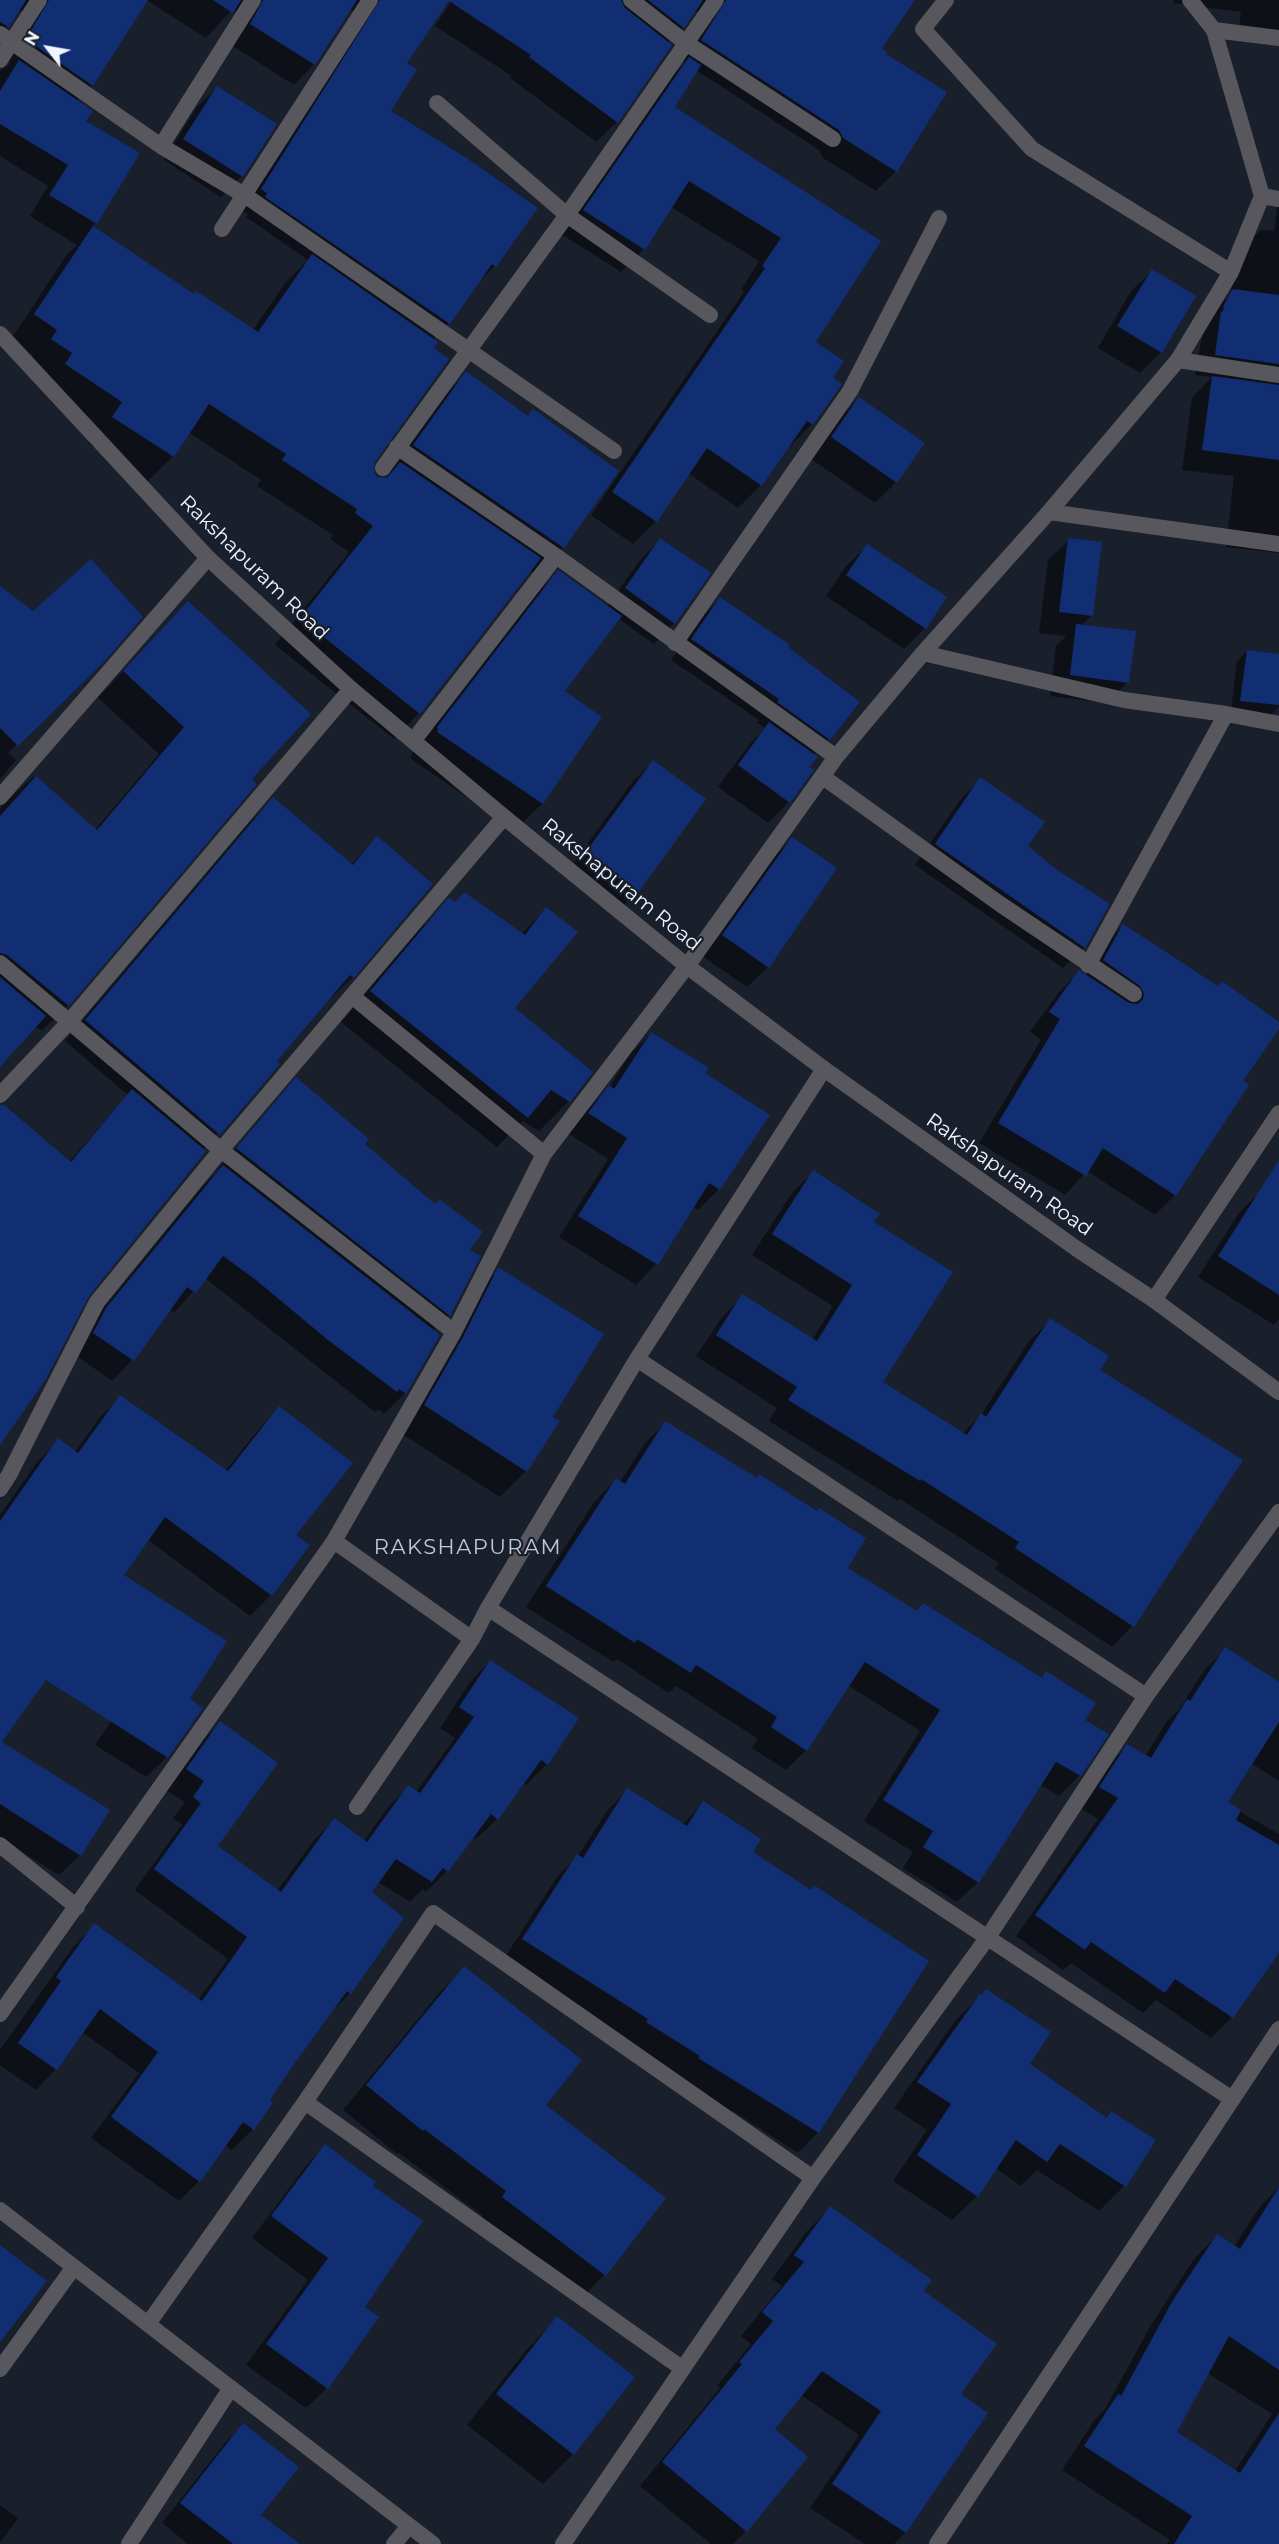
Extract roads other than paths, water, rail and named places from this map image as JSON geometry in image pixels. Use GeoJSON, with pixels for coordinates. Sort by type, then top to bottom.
{"type":"FeatureCollection","features":[{"type":"Feature","properties":{"kind":"street"},"geometry":{"type":"LineString","coordinates":[[0,60],[6,38],[39,0]]}},
{"type":"Feature","properties":{"kind":"street"},"geometry":{"type":"LineString","coordinates":[[161,146],[253,0]]}},
{"type":"Feature","properties":{"kind":"street"},"geometry":{"type":"LineString","coordinates":[[222,229],[246,196],[370,0]]}},
{"type":"Feature","properties":{"kind":"street"},"geometry":{"type":"LineString","coordinates":[[631,0],[686,43],[834,140]]}},
{"type":"Feature","properties":{"kind":"street"},"geometry":{"type":"LineString","coordinates":[[384,468],[567,215],[716,0]]}},
{"type":"Feature","properties":{"kind":"street"},"geometry":{"type":"LineString","coordinates":[[946,0],[923,29],[1032,148],[1231,272]]}},
{"type":"Feature","properties":{"kind":"street"},"geometry":{"type":"LineString","coordinates":[[0,2014],[334,1541],[454,1332],[544,1154],[687,966],[836,757],[922,653],[1049,512],[1178,360],[1231,272],[1271,197],[1214,30],[1190,0]]}},
{"type":"Feature","properties":{"kind":"street"},"geometry":{"type":"LineString","coordinates":[[1214,30],[1279,38]]}},
{"type":"Feature","properties":{"kind":"street"},"geometry":{"type":"LineString","coordinates":[[6,38],[161,146],[246,196],[614,450]]}},
{"type":"Feature","properties":{"kind":"street"},"geometry":{"type":"LineString","coordinates":[[437,103],[567,215],[710,315]]}},
{"type":"Feature","properties":{"kind":"street"},"geometry":{"type":"LineString","coordinates":[[675,643],[850,390],[939,218]]}},
{"type":"Feature","properties":{"kind":"street","name":"Rakshapuram Road"},"geometry":{"type":"LineString","coordinates":[[0,334],[208,558],[351,689],[504,817],[687,966],[824,1069],[1077,1249],[1154,1300],[1279,1392]]}},
{"type":"Feature","properties":{"kind":"street"},"geometry":{"type":"LineString","coordinates":[[1178,360],[1279,375]]}},
{"type":"Feature","properties":{"kind":"street"},"geometry":{"type":"LineString","coordinates":[[398,447],[556,556],[836,757]]}},
{"type":"Feature","properties":{"kind":"street"},"geometry":{"type":"LineString","coordinates":[[1049,512],[1279,544]]}},
{"type":"Feature","properties":{"kind":"street"},"geometry":{"type":"LineString","coordinates":[[413,741],[556,556]]}},
{"type":"Feature","properties":{"kind":"street"},"geometry":{"type":"LineString","coordinates":[[0,797],[208,558]]}},
{"type":"Feature","properties":{"kind":"street"},"geometry":{"type":"LineString","coordinates":[[922,653],[1124,700],[1279,724]]}},
{"type":"Feature","properties":{"kind":"street"},"geometry":{"type":"LineString","coordinates":[[0,1095],[69,1022],[351,689]]}},
{"type":"Feature","properties":{"kind":"street"},"geometry":{"type":"LineString","coordinates":[[1088,965],[1226,714]]}},
{"type":"Feature","properties":{"kind":"street"},"geometry":{"type":"LineString","coordinates":[[823,777],[1000,904],[1134,994]]}},
{"type":"Feature","properties":{"kind":"street"},"geometry":{"type":"LineString","coordinates":[[0,1489],[97,1302],[221,1150],[504,817]]}},
{"type":"Feature","properties":{"kind":"street"},"geometry":{"type":"LineString","coordinates":[[0,963],[221,1150],[454,1332]]}},
{"type":"Feature","properties":{"kind":"street"},"geometry":{"type":"LineString","coordinates":[[352,996],[544,1154]]}},
{"type":"Feature","properties":{"kind":"street"},"geometry":{"type":"LineString","coordinates":[[357,1807],[471,1639],[636,1359],[824,1069]]}},
{"type":"Feature","properties":{"kind":"street"},"geometry":{"type":"LineString","coordinates":[[1154,1300],[1279,1113]]}},
{"type":"Feature","properties":{"kind":"street"},"geometry":{"type":"LineString","coordinates":[[636,1359],[1146,1696]]}},
{"type":"Feature","properties":{"kind":"street"},"geometry":{"type":"LineString","coordinates":[[563,2544],[813,2178],[988,1937],[1146,1696],[1279,1512]]}},
{"type":"Feature","properties":{"kind":"street"},"geometry":{"type":"LineString","coordinates":[[334,1541],[471,1639]]}},
{"type":"Feature","properties":{"kind":"street"},"geometry":{"type":"LineString","coordinates":[[488,1608],[1232,2099]]}},
{"type":"Feature","properties":{"kind":"street"},"geometry":{"type":"LineString","coordinates":[[0,1845],[77,1907]]}},
{"type":"Feature","properties":{"kind":"street"},"geometry":{"type":"LineString","coordinates":[[148,2324],[305,2102],[433,1913],[813,2178]]}},
{"type":"Feature","properties":{"kind":"street"},"geometry":{"type":"LineString","coordinates":[[937,2544],[1279,2029]]}},
{"type":"Feature","properties":{"kind":"street"},"geometry":{"type":"LineString","coordinates":[[305,2102],[683,2369]]}},
{"type":"Feature","properties":{"kind":"street"},"geometry":{"type":"LineString","coordinates":[[0,2210],[434,2544]]}},
{"type":"Feature","properties":{"kind":"street"},"geometry":{"type":"LineString","coordinates":[[0,2369],[74,2267]]}},
{"type":"Feature","properties":{"kind":"street"},"geometry":{"type":"LineString","coordinates":[[129,2544],[231,2388]]}},
{"type":"Feature","properties":{"kind":"street"},"geometry":{"type":"LineString","coordinates":[[394,2544],[410,2526]]}},
{"type":"Feature","properties":{"kind":"district","name":"RAKSHAPURAM"},"geometry":{"type":"Point","coordinates":[468,1548]}}]}
